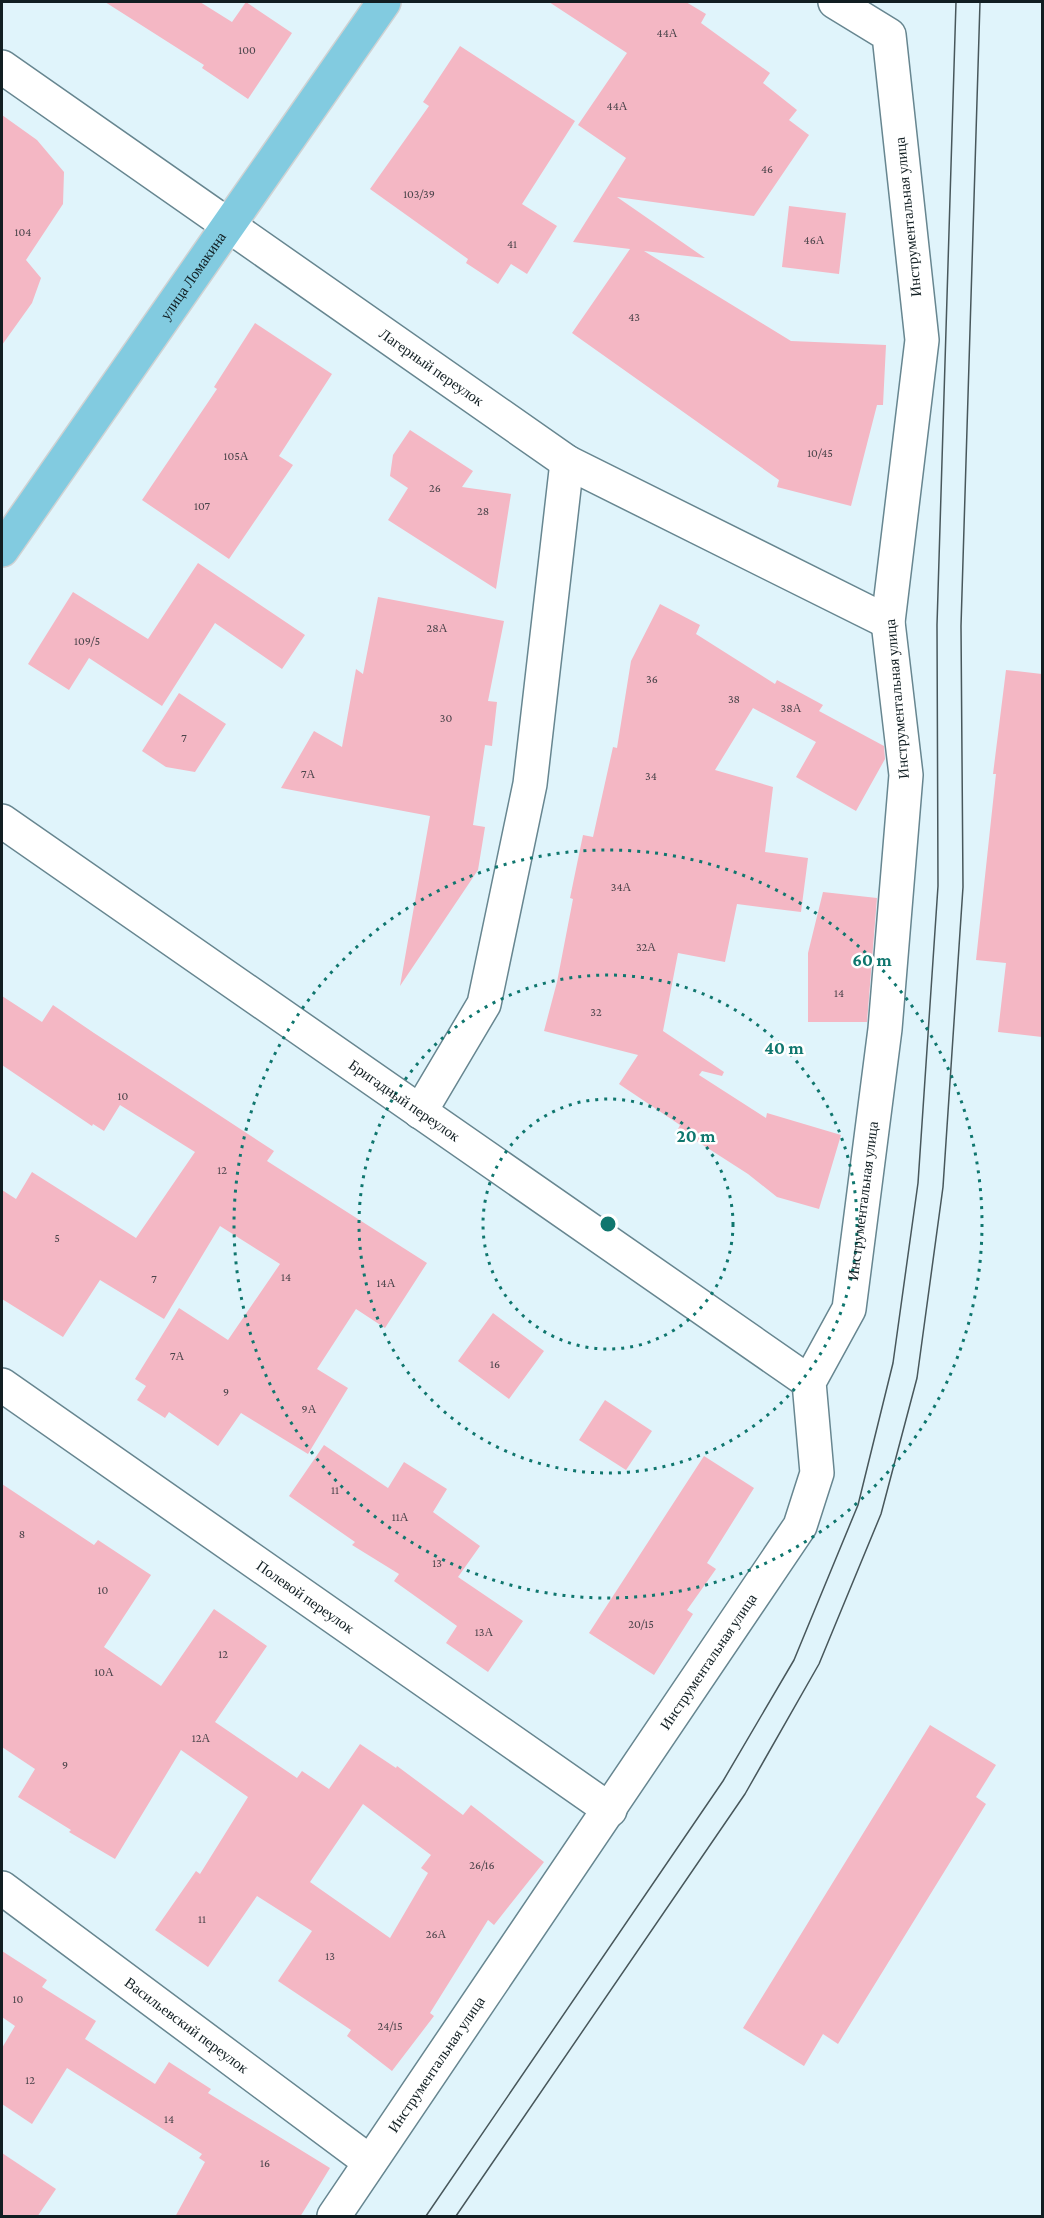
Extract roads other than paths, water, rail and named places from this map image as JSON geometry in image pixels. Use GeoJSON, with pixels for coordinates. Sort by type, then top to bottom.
{"type":"FeatureCollection","features":[{"type":"Feature","properties":{"kind":"main road","name":"улица Ломакина"},"geometry":{"type":"LineString","coordinates":[[2,550],[384,2]]}},
{"type":"Feature","properties":{"kind":"street","name":"Инструментальная улица"},"geometry":{"type":"LineString","coordinates":[[334,2217],[801,1526],[817,1473],[809,1382],[849,1309],[885,1029],[906,775],[888,622],[922,340],[889,35],[835,2]]}},
{"type":"Feature","properties":{"kind":"street","name":"Лагерный переулок"},"geometry":{"type":"LineString","coordinates":[[2,67],[567,462],[888,622]]}},
{"type":"Feature","properties":{"kind":"street"},"geometry":{"type":"LineString","coordinates":[[420,1112],[484,1004],[530,784],[567,462]]}},
{"type":"Feature","properties":{"kind":"street","name":"Бригадный переулок"},"geometry":{"type":"LineString","coordinates":[[2,821],[809,1382]]}},
{"type":"Feature","properties":{"kind":"street","name":"Полевой переулок"},"geometry":{"type":"LineString","coordinates":[[2,1385],[610,1810]]}},
{"type":"Feature","properties":{"kind":"street","name":"Васильевский переулок"},"geometry":{"type":"LineString","coordinates":[[2,1888],[370,2162]]}},
{"type":"Feature","properties":{"kind":"tram line"},"geometry":{"type":"LineString","coordinates":[[426,2216],[723,1781],[794,1660],[858,1505],[893,1363],[918,1183],[938,886],[937,625],[956,2]]}},
{"type":"Feature","properties":{"kind":"tram line"},"geometry":{"type":"LineString","coordinates":[[456,2216],[745,1794],[819,1664],[881,1514],[917,1378],[943,1187],[963,887],[961,626],[980,2]]}}]}
